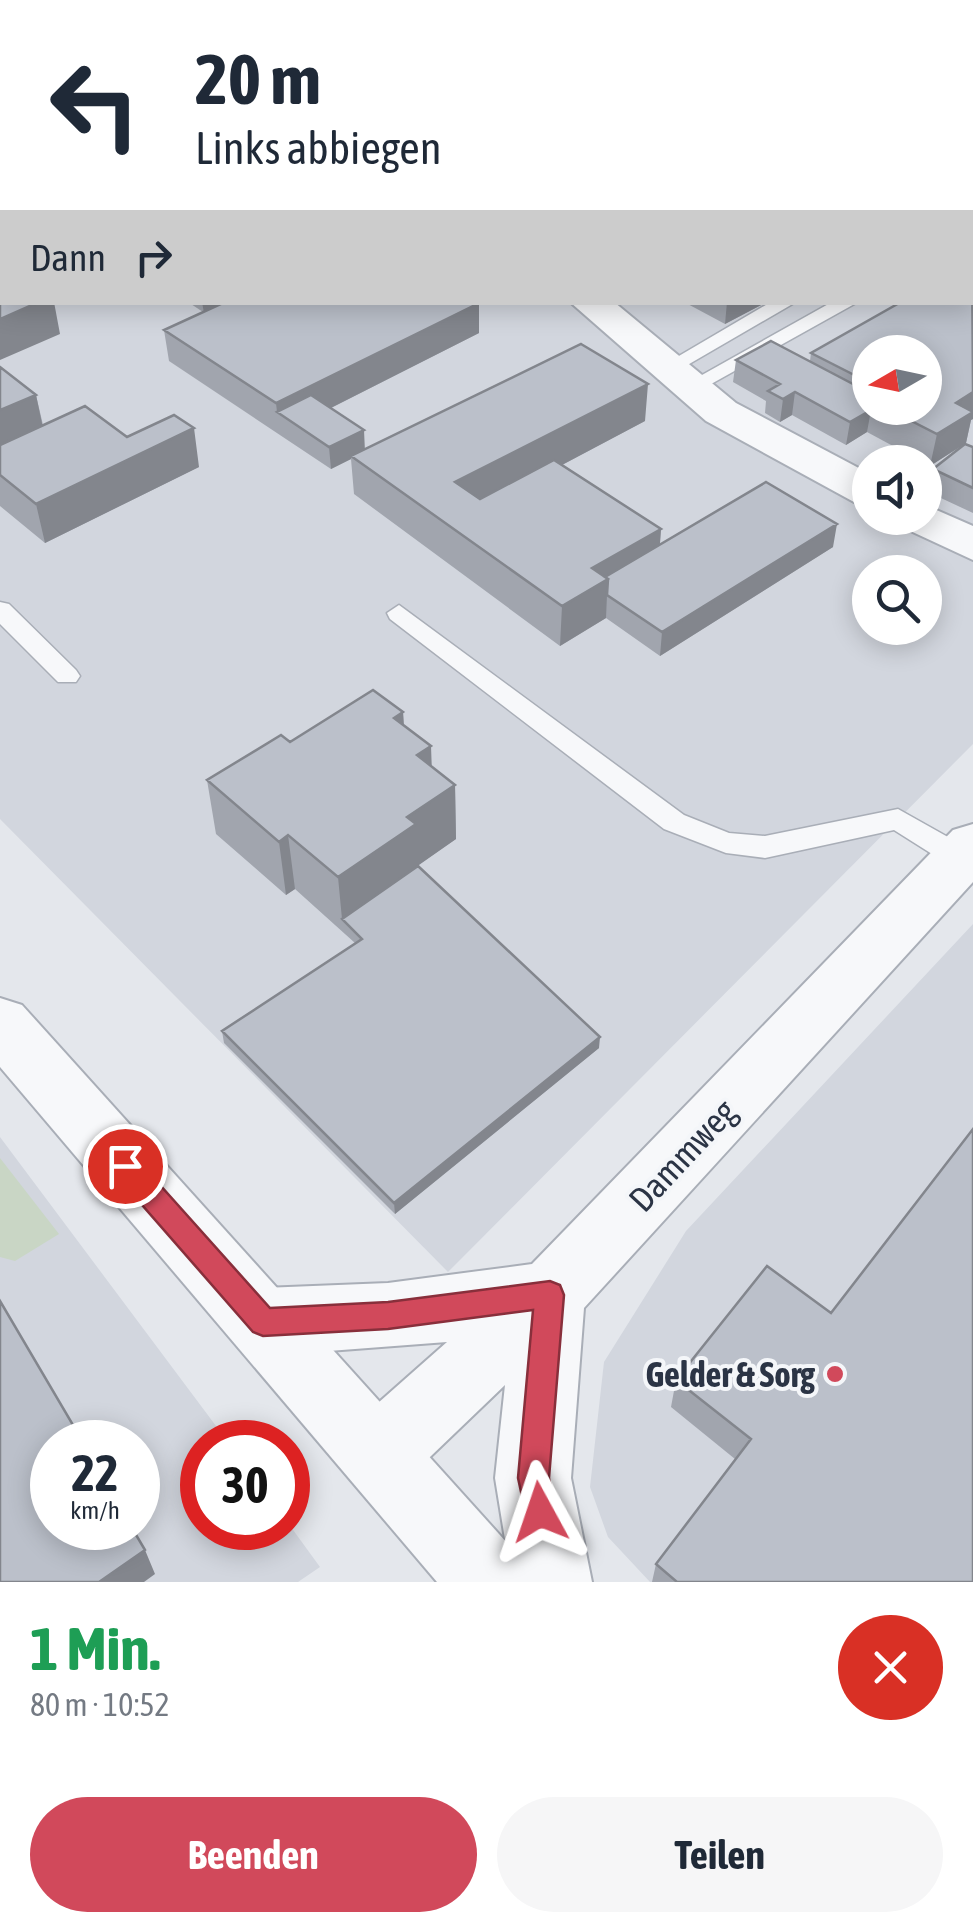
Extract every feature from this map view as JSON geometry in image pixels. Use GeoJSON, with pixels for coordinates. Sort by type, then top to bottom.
{"type":"FeatureCollection","features":[{"type":"Feature","properties":{"kind":"street"},"geometry":{"type":"LineString","coordinates":[[591,305],[676,379],[767,440],[852,483]]}},
{"type":"Feature","properties":{"kind":"street"},"geometry":{"type":"LineString","coordinates":[[942,529],[973,544]]}},
{"type":"Feature","properties":{"kind":"street","name":"Dammweg"},"geometry":{"type":"LineString","coordinates":[[379,1453],[550,1295],[967,852]]}},
{"type":"Feature","properties":{"kind":"street"},"geometry":{"type":"LineString","coordinates":[[0,1023],[489,1582]]}},
{"type":"Feature","properties":{"kind":"street"},"geometry":{"type":"LineString","coordinates":[[263,1322],[388,1316],[550,1295],[534,1478],[552,1582]]}},
{"type":"Feature","properties":{"kind":"lane"},"geometry":{"type":"LineString","coordinates":[[676,379],[782,305]]}},
{"type":"Feature","properties":{"kind":"lane"},"geometry":{"type":"LineString","coordinates":[[676,379],[841,305]]}},
{"type":"Feature","properties":{"kind":"lane"},"geometry":{"type":"LineString","coordinates":[[0,610],[67,676]]}},
{"type":"Feature","properties":{"kind":"lane"},"geometry":{"type":"LineString","coordinates":[[399,613],[674,822],[726,843],[765,847],[898,820],[967,852]]}},
{"type":"Feature","properties":{"kind":"shaded area"},"geometry":{"type":"Polygon","coordinates":[[[0,305],[973,305],[973,744],[448,1272],[0,819],[0,305]]]}},
{"type":"Feature","properties":{"kind":"shaded area"},"geometry":{"type":"Polygon","coordinates":[[[973,924],[973,1582],[650,1582],[608,1537],[590,1487],[604,1362],[686,1231],[973,924]]]}},
{"type":"Feature","properties":{"kind":"shaded area"},"geometry":{"type":"Polygon","coordinates":[[[0,1137],[212,1420],[180,1420],[180,1550],[308,1550],[320,1567],[298,1582],[0,1582],[0,1137]]]}},
{"type":"Feature","properties":{"kind":"green space"},"geometry":{"type":"Polygon","coordinates":[[[0,1158],[59,1234],[15,1261],[0,1257],[0,1158]]]}},
{"type":"Feature","properties":{"kind":"building"},"geometry":{"type":"Polygon","coordinates":[[[0,305],[32,305],[0,319],[0,305]]]}},
{"type":"Feature","properties":{"kind":"building"},"geometry":{"type":"Polygon","coordinates":[[[218,305],[475,305],[276,403],[164,330],[218,305]]]}},
{"type":"Feature","properties":{"kind":"building"},"geometry":{"type":"Polygon","coordinates":[[[896,305],[972,305],[973,392],[956,403],[973,412],[937,434],[919,425],[942,425],[942,335],[852,335],[852,374],[811,353],[896,305]]]}},
{"type":"Feature","properties":{"kind":"building"},"geometry":{"type":"Polygon","coordinates":[[[771,341],[852,384],[852,421],[795,392],[783,399],[768,391],[780,384],[736,360],[771,341]]]}},
{"type":"Feature","properties":{"kind":"building"},"geometry":{"type":"Polygon","coordinates":[[[581,344],[648,384],[455,482],[480,499],[554,460],[661,529],[592,568],[608,579],[562,606],[351,456],[581,344]]]}},
{"type":"Feature","properties":{"kind":"building"},"geometry":{"type":"Polygon","coordinates":[[[0,367],[36,395],[0,410],[0,367]]]}},
{"type":"Feature","properties":{"kind":"building"},"geometry":{"type":"Polygon","coordinates":[[[311,395],[364,430],[329,447],[277,412],[311,395]]]}},
{"type":"Feature","properties":{"kind":"building"},"geometry":{"type":"Polygon","coordinates":[[[85,406],[127,437],[174,415],[194,428],[36,504],[0,475],[0,445],[85,406]]]}},
{"type":"Feature","properties":{"kind":"building"},"geometry":{"type":"Polygon","coordinates":[[[965,444],[973,447],[973,488],[942,473],[942,462],[965,444]]]}},
{"type":"Feature","properties":{"kind":"building"},"geometry":{"type":"Polygon","coordinates":[[[766,482],[837,524],[662,632],[607,595],[605,577],[766,482]]]}},
{"type":"Feature","properties":{"kind":"building"},"geometry":{"type":"Polygon","coordinates":[[[373,690],[403,712],[394,718],[431,746],[417,755],[455,785],[407,817],[416,824],[338,877],[288,835],[279,842],[207,780],[281,735],[290,742],[373,690]]]}},
{"type":"Feature","properties":{"kind":"building"},"geometry":{"type":"Polygon","coordinates":[[[418,866],[600,1037],[394,1203],[222,1031],[362,939],[342,919],[418,866]]]}},
{"type":"Feature","properties":{"kind":"building","name":"Gelder & Sorg"},"geometry":{"type":"Polygon","coordinates":[[[973,1129],[973,1582],[677,1582],[656,1564],[751,1439],[676,1380],[767,1266],[831,1313],[973,1129]]]}},
{"type":"Feature","properties":{"kind":"building"},"geometry":{"type":"Polygon","coordinates":[[[0,1301],[70,1420],[30,1420],[30,1550],[145,1550],[99,1582],[0,1582],[0,1301]]]}},
{"type":"Feature","properties":{"kind":"place","name":"Gelder & Sorg"},"geometry":{"type":"Point","coordinates":[835,1374]}},
{"type":"Feature","properties":{"kind":"route"},"geometry":{"type":"LineString","coordinates":[[125,1166],[263,1322],[388,1316],[550,1295],[534,1478],[540,1512]]}}]}
